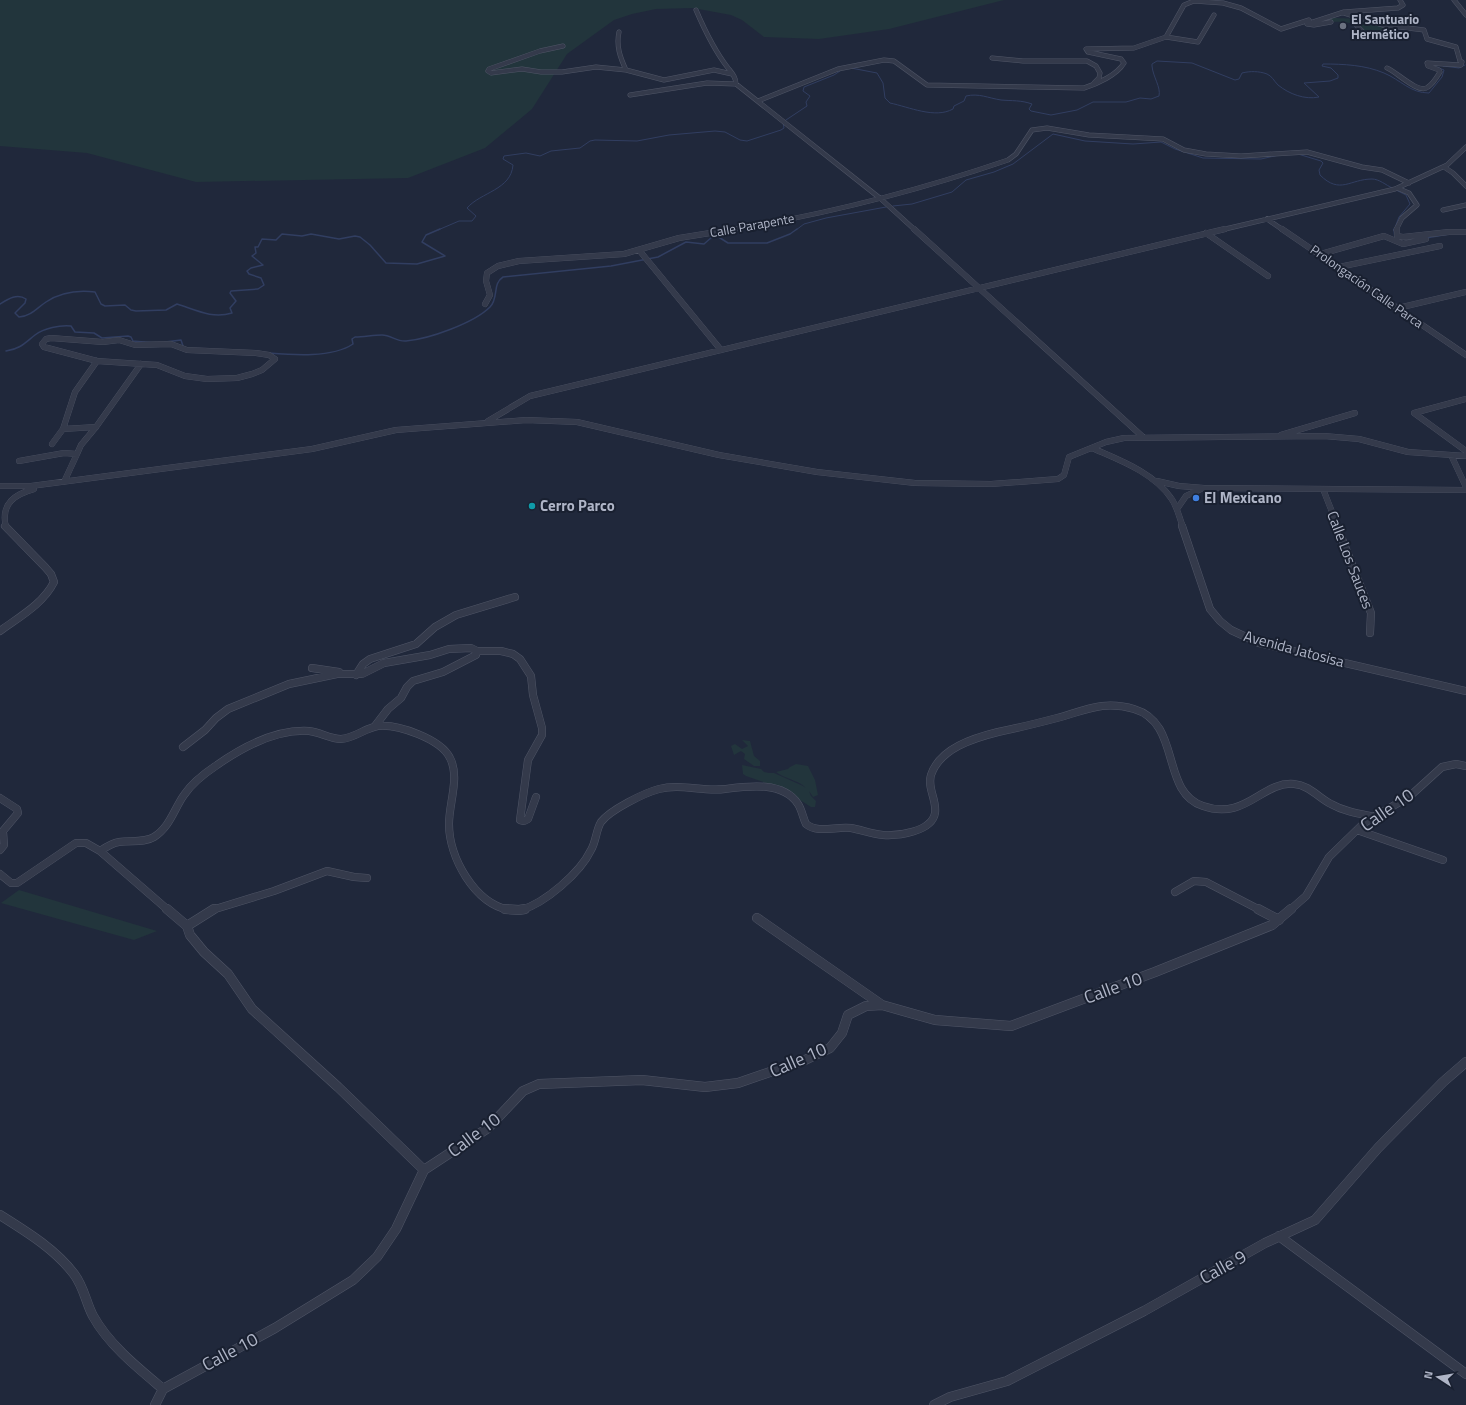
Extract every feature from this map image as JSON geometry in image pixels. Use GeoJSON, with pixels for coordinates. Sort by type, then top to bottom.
{"type":"FeatureCollection","features":[{"type":"Feature","properties":{"kind":"street"},"geometry":{"type":"LineString","coordinates":[[1331,22],[1314,25],[1307,24],[1342,12],[1398,8],[1403,5],[1400,0]]}},
{"type":"Feature","properties":{"kind":"street"},"geometry":{"type":"LineString","coordinates":[[1454,0],[1466,15]]}},
{"type":"Feature","properties":{"kind":"street"},"geometry":{"type":"LineString","coordinates":[[1166,37],[1184,5],[1188,2],[1214,1],[1233,4],[1250,11],[1281,29],[1309,20]]}},
{"type":"Feature","properties":{"kind":"street"},"geometry":{"type":"LineString","coordinates":[[696,10],[706,33],[719,56],[736,78],[736,84]]}},
{"type":"Feature","properties":{"kind":"street"},"geometry":{"type":"LineString","coordinates":[[1342,12],[1384,24],[1424,30],[1427,39],[1456,47],[1460,61],[1464,62],[1460,65],[1454,66],[1427,63],[1428,66],[1439,70],[1440,72],[1426,90],[1416,88],[1400,75],[1387,68]]}},
{"type":"Feature","properties":{"kind":"street"},"geometry":{"type":"LineString","coordinates":[[758,101],[838,69],[884,60],[894,61],[927,85],[1084,88],[1106,78],[1121,68],[1124,64],[1121,59],[1088,52],[1086,51],[1086,48],[1134,48],[1166,37],[1198,42],[1214,15]]}},
{"type":"Feature","properties":{"kind":"street"},"geometry":{"type":"LineString","coordinates":[[1356,26],[1363,32],[1361,35],[1362,37],[1373,38],[1377,37],[1387,29],[1384,24]]}},
{"type":"Feature","properties":{"kind":"street"},"geometry":{"type":"LineString","coordinates":[[619,32],[616,43],[619,57],[626,70]]}},
{"type":"Feature","properties":{"kind":"street"},"geometry":{"type":"LineString","coordinates":[[564,46],[540,51],[489,69],[488,71],[491,73],[526,69],[541,72],[562,72],[596,67],[626,70],[664,80],[714,70],[732,74]]}},
{"type":"Feature","properties":{"kind":"street"},"geometry":{"type":"LineString","coordinates":[[992,58],[1023,61],[1074,60],[1090,62],[1096,66],[1100,73],[1099,78],[1090,86]]}},
{"type":"Feature","properties":{"kind":"street"},"geometry":{"type":"LineString","coordinates":[[630,95],[707,83],[736,84],[881,199],[1143,437]]}},
{"type":"Feature","properties":{"kind":"street","name":"Calle Parapente"},"geometry":{"type":"LineString","coordinates":[[485,304],[490,295],[486,281],[487,273],[503,264],[518,261],[615,255],[679,238],[747,227],[881,199],[958,178],[1008,160],[1016,154],[1032,130],[1037,128],[1051,128],[1089,135],[1163,139],[1184,150],[1215,155],[1241,156],[1307,152],[1362,167],[1382,170],[1409,182]]}},
{"type":"Feature","properties":{"kind":"street"},"geometry":{"type":"LineString","coordinates":[[486,422],[530,396],[979,287],[1397,188],[1444,167],[1466,147]]}},
{"type":"Feature","properties":{"kind":"street"},"geometry":{"type":"LineString","coordinates":[[1452,161],[1459,160],[1466,153]]}},
{"type":"Feature","properties":{"kind":"street"},"geometry":{"type":"LineString","coordinates":[[1444,167],[1450,170],[1455,178],[1466,186]]}},
{"type":"Feature","properties":{"kind":"street"},"geometry":{"type":"LineString","coordinates":[[1397,188],[1409,193],[1417,205],[1402,218],[1396,230],[1397,236],[1406,238],[1434,235],[1451,230],[1466,232]]}},
{"type":"Feature","properties":{"kind":"street"},"geometry":{"type":"LineString","coordinates":[[1443,210],[1466,205]]}},
{"type":"Feature","properties":{"kind":"street","name":"Prolongación Calle Parca"},"geometry":{"type":"LineString","coordinates":[[1267,219],[1339,266],[1466,355]]}},
{"type":"Feature","properties":{"kind":"street"},"geometry":{"type":"LineString","coordinates":[[1206,233],[1268,276]]}},
{"type":"Feature","properties":{"kind":"street"},"geometry":{"type":"LineString","coordinates":[[1321,254],[1384,236],[1403,244],[1432,238]]}},
{"type":"Feature","properties":{"kind":"street"},"geometry":{"type":"LineString","coordinates":[[1339,266],[1440,246]]}},
{"type":"Feature","properties":{"kind":"street"},"geometry":{"type":"LineString","coordinates":[[638,250],[721,350]]}},
{"type":"Feature","properties":{"kind":"street"},"geometry":{"type":"LineString","coordinates":[[1398,308],[1466,292]]}},
{"type":"Feature","properties":{"kind":"street"},"geometry":{"type":"LineString","coordinates":[[52,338],[103,342],[119,340],[135,345],[171,344],[187,350],[269,354],[275,359],[262,370],[252,374],[220,379],[196,378],[157,365],[97,361],[44,347],[42,344],[46,339],[52,338]]}},
{"type":"Feature","properties":{"kind":"street"},"geometry":{"type":"LineString","coordinates":[[52,444],[63,429],[72,397],[97,361]]}},
{"type":"Feature","properties":{"kind":"street"},"geometry":{"type":"LineString","coordinates":[[64,482],[81,445],[96,427],[141,364]]}},
{"type":"Feature","properties":{"kind":"street"},"geometry":{"type":"LineString","coordinates":[[1466,399],[1414,413],[1466,451]]}},
{"type":"Feature","properties":{"kind":"street"},"geometry":{"type":"LineString","coordinates":[[1275,437],[1355,413]]}},
{"type":"Feature","properties":{"kind":"street"},"geometry":{"type":"LineString","coordinates":[[0,486],[18,487],[56,483],[306,450],[396,430],[526,420],[578,422],[719,455],[817,472],[915,483],[991,484],[1058,479],[1064,475],[1069,457],[1118,438],[1324,436],[1359,439],[1400,450],[1466,456]]}},
{"type":"Feature","properties":{"kind":"street"},"geometry":{"type":"LineString","coordinates":[[63,429],[96,427]]}},
{"type":"Feature","properties":{"kind":"street","name":"Avenida Jatosisa"},"geometry":{"type":"LineString","coordinates":[[1092,448],[1119,461],[1154,481],[1166,491],[1178,509],[1210,609],[1220,623],[1228,630],[1259,643],[1466,690]]}},
{"type":"Feature","properties":{"kind":"street"},"geometry":{"type":"LineString","coordinates":[[19,461],[64,453],[77,454]]}},
{"type":"Feature","properties":{"kind":"street"},"geometry":{"type":"LineString","coordinates":[[1451,455],[1466,487]]}},
{"type":"Feature","properties":{"kind":"street","name":"Avenida Jatosisa"},"geometry":{"type":"LineString","coordinates":[[1154,481],[1179,486],[1204,488],[1466,490]]}},
{"type":"Feature","properties":{"kind":"street"},"geometry":{"type":"LineString","coordinates":[[0,631],[43,598],[51,590],[54,582],[51,574],[4,523],[1,513],[2,507],[14,496],[23,492],[56,483]]}},
{"type":"Feature","properties":{"kind":"street","name":"Avenida Jatosisa"},"geometry":{"type":"LineString","coordinates":[[1178,509],[1186,496],[1204,488]]}},
{"type":"Feature","properties":{"kind":"street","name":"Calle Los Sauces"},"geometry":{"type":"LineString","coordinates":[[1323,489],[1371,613],[1370,633]]}},
{"type":"Feature","properties":{"kind":"street"},"geometry":{"type":"LineString","coordinates":[[356,675],[363,664],[370,659],[416,644],[435,627],[456,615],[515,597]]}},
{"type":"Feature","properties":{"kind":"street"},"geometry":{"type":"LineString","coordinates":[[312,668],[356,675],[365,674],[384,663],[430,655],[449,649],[471,648],[477,651],[509,653],[520,659],[529,671],[536,708],[542,728],[542,735],[528,760],[520,820],[524,821],[528,819],[536,798]]}},
{"type":"Feature","properties":{"kind":"street"},"geometry":{"type":"LineString","coordinates":[[100,851],[111,844],[120,842],[139,842],[157,836],[169,824],[183,796],[191,786],[232,756],[259,739],[286,732],[308,731],[334,738],[350,738],[375,726],[388,709],[401,698],[412,681],[443,672],[476,655],[477,651]]}},
{"type":"Feature","properties":{"kind":"street"},"geometry":{"type":"LineString","coordinates":[[183,747],[228,709],[289,684],[345,673]]}},
{"type":"Feature","properties":{"kind":"street"},"geometry":{"type":"LineString","coordinates":[[375,726],[400,729],[432,739],[449,756],[453,763],[453,772],[448,810],[448,832],[459,864],[471,885],[486,899],[509,910],[522,911],[553,894],[588,855],[594,846],[599,826],[602,821],[640,797],[660,788],[683,786],[714,790],[746,786],[767,787],[780,791],[796,801],[807,825],[813,829],[840,827],[881,834],[902,834],[916,831],[928,825],[932,821],[935,816],[930,786],[931,775],[935,768],[954,749],[986,735],[1102,706],[1114,705],[1131,708],[1148,715],[1155,722],[1163,734],[1172,766],[1183,791],[1192,800],[1199,804],[1210,808],[1220,809],[1239,807],[1276,788],[1292,784],[1307,788],[1319,798],[1339,808],[1376,817]]}},
{"type":"Feature","properties":{"kind":"street","name":"Calle 10"},"geometry":{"type":"LineString","coordinates":[[163,1389],[276,1328],[353,1280],[378,1257],[396,1229],[424,1170],[488,1128],[523,1091],[539,1084],[642,1080],[705,1087],[738,1084],[804,1060],[830,1048],[842,1033],[848,1015],[866,1006],[882,1005],[935,1020],[1010,1026],[1155,972],[1279,920],[1306,896],[1329,857],[1364,824],[1410,796],[1442,767],[1456,764],[1466,766]]}},
{"type":"Feature","properties":{"kind":"street"},"geometry":{"type":"LineString","coordinates":[[0,798],[17,809],[18,813],[4,831],[4,845],[0,850]]}},
{"type":"Feature","properties":{"kind":"street"},"geometry":{"type":"LineString","coordinates":[[1357,830],[1443,860]]}},
{"type":"Feature","properties":{"kind":"street"},"geometry":{"type":"LineString","coordinates":[[0,874],[11,882],[17,883],[76,843],[86,843],[100,851],[186,926],[190,935],[204,952],[228,974],[252,1009],[338,1086],[424,1170]]}},
{"type":"Feature","properties":{"kind":"street"},"geometry":{"type":"LineString","coordinates":[[186,926],[215,908],[274,890],[327,871],[354,877],[367,878]]}},
{"type":"Feature","properties":{"kind":"street"},"geometry":{"type":"LineString","coordinates":[[1175,892],[1194,881],[1206,882],[1279,920]]}},
{"type":"Feature","properties":{"kind":"street"},"geometry":{"type":"LineString","coordinates":[[757,918],[882,1005]]}},
{"type":"Feature","properties":{"kind":"street","name":"Calle 9"},"geometry":{"type":"LineString","coordinates":[[934,1405],[950,1397],[1007,1381],[1144,1311],[1279,1236],[1315,1220],[1378,1148],[1443,1082],[1466,1062]]}},
{"type":"Feature","properties":{"kind":"street"},"geometry":{"type":"LineString","coordinates":[[0,1215],[37,1239],[75,1275],[93,1316],[113,1341],[163,1389],[155,1405]]}},
{"type":"Feature","properties":{"kind":"street"},"geometry":{"type":"LineString","coordinates":[[1279,1236],[1466,1374]]}},
{"type":"Feature","properties":{"kind":"shaded area"},"geometry":{"type":"Polygon","coordinates":[[[0,0],[1004,0],[889,29],[819,39],[764,37],[742,20],[731,15],[693,8],[656,9],[632,14],[614,20],[567,54],[532,109],[485,148],[408,178],[196,182],[87,153],[0,146],[0,0]]]}},
{"type":"Feature","properties":{"kind":"shaded area"},"geometry":{"type":"Polygon","coordinates":[[[1331,18],[1367,21],[1381,25],[1385,28],[1376,37],[1363,37],[1366,33],[1357,25],[1341,22],[1311,23],[1331,18]]]}},
{"type":"Feature","properties":{"kind":"shaded area"},"geometry":{"type":"Polygon","coordinates":[[[742,740],[750,741],[754,756],[760,761],[760,766],[754,766],[744,759],[745,754],[741,751],[734,755],[731,746],[735,744],[742,749],[748,746],[742,740]]]}},
{"type":"Feature","properties":{"kind":"shaded area"},"geometry":{"type":"Polygon","coordinates":[[[796,764],[808,766],[815,780],[818,795],[813,797],[801,784],[776,772],[788,769],[796,764]]]}},
{"type":"Feature","properties":{"kind":"shaded area"},"geometry":{"type":"Polygon","coordinates":[[[742,765],[761,769],[764,772],[774,773],[808,789],[811,796],[816,801],[815,807],[811,807],[781,788],[746,776],[743,774],[742,765]]]}},
{"type":"Feature","properties":{"kind":"shaded area"},"geometry":{"type":"Polygon","coordinates":[[[19,890],[157,931],[134,940],[1,903],[19,890]]]}},
{"type":"Feature","properties":{"kind":"waterway"},"geometry":{"type":"LineString","coordinates":[[851,68],[877,73],[883,83],[885,98],[890,103],[930,113],[946,112],[964,101],[966,96],[975,95],[1032,104],[1029,109],[1031,111],[1051,115],[1077,110],[1093,102],[1126,102],[1140,98],[1151,99],[1159,96],[1159,89],[1152,66],[1152,64],[1157,61],[1192,63],[1235,80],[1239,79],[1242,73],[1264,73],[1270,76],[1278,85],[1287,91],[1297,96],[1308,98],[1319,97],[1304,83],[1330,81],[1338,78],[1338,75],[1331,68],[1322,66],[1323,64],[1347,65],[1377,70],[1411,89],[1429,93],[1442,77],[1444,70],[1437,67]]}},
{"type":"Feature","properties":{"kind":"waterway"},"geometry":{"type":"LineString","coordinates":[[1443,66],[1459,68],[1465,65]]}},
{"type":"Feature","properties":{"kind":"waterway"},"geometry":{"type":"LineString","coordinates":[[786,120],[807,106],[806,102],[810,96],[803,91],[804,87],[834,75],[843,69]]}},
{"type":"Feature","properties":{"kind":"waterway"},"geometry":{"type":"LineString","coordinates":[[438,230],[459,221],[472,221],[476,216],[467,208],[501,185],[507,180],[511,173],[513,165],[503,159],[504,156],[526,153],[540,156],[551,151],[580,148],[590,141],[595,140],[637,141],[669,135],[715,131],[725,132],[740,140],[747,141],[781,130],[784,128],[783,123]]}},
{"type":"Feature","properties":{"kind":"waterway"},"geometry":{"type":"LineString","coordinates":[[893,206],[912,204],[952,192],[966,180],[994,172],[1013,164],[1053,134],[1085,141],[1133,144],[1161,142],[1175,149],[1203,158],[1261,159],[1279,155]]}},
{"type":"Feature","properties":{"kind":"waterway"},"geometry":{"type":"LineString","coordinates":[[1298,154],[1321,161],[1323,163],[1319,170],[1320,175],[1333,184],[1339,185],[1375,179],[1392,188]]}},
{"type":"Feature","properties":{"kind":"waterway"},"geometry":{"type":"LineString","coordinates":[[1394,230],[1399,217],[1410,204],[1406,195],[1396,190]]}},
{"type":"Feature","properties":{"kind":"waterway"},"geometry":{"type":"LineString","coordinates":[[796,230],[804,224],[826,218],[886,207]]}},
{"type":"Feature","properties":{"kind":"waterway"},"geometry":{"type":"LineString","coordinates":[[0,304],[16,297],[23,297],[26,299],[25,303],[15,313],[19,317],[30,313],[58,296],[70,292],[89,291],[95,292],[101,304],[105,306],[125,305],[131,310],[136,311],[166,310],[177,304],[204,313],[225,315],[232,313],[230,308],[236,301],[230,293],[231,291],[258,289],[264,285],[261,278],[249,274],[247,271],[251,268],[263,265],[252,256],[256,253],[255,247],[258,247],[262,239],[276,240],[282,234],[302,236],[311,234],[339,239],[355,236],[360,237],[370,245],[386,263],[417,264],[445,256],[422,242],[426,235],[440,229]]}},
{"type":"Feature","properties":{"kind":"waterway"},"geometry":{"type":"LineString","coordinates":[[269,353],[324,354],[334,352],[353,344],[352,339],[355,337],[382,335],[403,341],[416,340],[451,329],[483,313],[493,303],[496,287],[503,277],[611,266],[658,257],[686,242],[704,244],[712,237],[717,236],[728,243],[767,243],[790,234],[797,229]]}},
{"type":"Feature","properties":{"kind":"waterway"},"geometry":{"type":"LineString","coordinates":[[1394,230],[1395,239]]}},
{"type":"Feature","properties":{"kind":"waterway"},"geometry":{"type":"LineString","coordinates":[[1426,238],[1449,234]]}},
{"type":"Feature","properties":{"kind":"waterway"},"geometry":{"type":"LineString","coordinates":[[6,351],[19,347],[43,330],[62,326],[71,326],[75,332],[94,333],[102,338],[128,336],[131,337],[133,341],[155,343]]}},
{"type":"Feature","properties":{"kind":"waterway"},"geometry":{"type":"LineString","coordinates":[[165,342],[181,340],[183,346]]}},
{"type":"Feature","properties":{"kind":"place","name":"El Santuario Hermético"},"geometry":{"type":"Point","coordinates":[1343,26]}},
{"type":"Feature","properties":{"kind":"place","name":"El Mexicano"},"geometry":{"type":"Point","coordinates":[1196,498]}},
{"type":"Feature","properties":{"kind":"place","name":"Cerro Parco"},"geometry":{"type":"Point","coordinates":[532,506]}}]}
